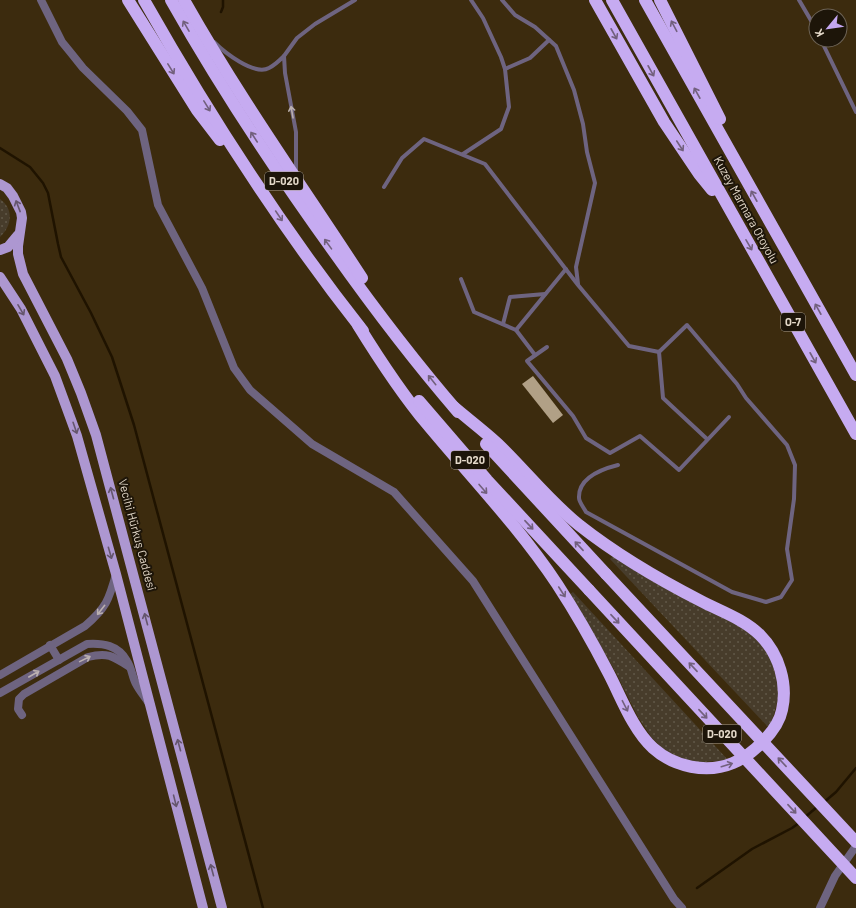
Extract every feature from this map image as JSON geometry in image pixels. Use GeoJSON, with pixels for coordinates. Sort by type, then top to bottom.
{"type":"FeatureCollection","features":[{"type":"Feature","properties":{"kind":"highway"},"geometry":{"type":"LineString","coordinates":[[128,0],[197,110],[256,184]]}},
{"type":"Feature","properties":{"kind":"highway","name":"D-020"},"geometry":{"type":"LineString","coordinates":[[144,0],[193,84],[256,184],[358,325],[456,445],[588,590],[856,878]]}},
{"type":"Feature","properties":{"kind":"highway","name":"D-020"},"geometry":{"type":"LineString","coordinates":[[171,0],[224,90],[271,162],[352,278],[410,353],[454,407],[536,499],[856,842]]}},
{"type":"Feature","properties":{"kind":"highway"},"geometry":{"type":"LineString","coordinates":[[184,0],[243,98],[410,353]]}},
{"type":"Feature","properties":{"kind":"highway"},"geometry":{"type":"LineString","coordinates":[[595,0],[664,122],[699,174],[730,211]]}},
{"type":"Feature","properties":{"kind":"highway","name":"Kuzey Marmara Otoyolu"},"geometry":{"type":"LineString","coordinates":[[612,0],[856,434]]}},
{"type":"Feature","properties":{"kind":"highway","name":"Kuzey Marmara Otoyolu"},"geometry":{"type":"LineString","coordinates":[[644,0],[856,375]]}},
{"type":"Feature","properties":{"kind":"highway"},"geometry":{"type":"LineString","coordinates":[[660,0],[724,127],[743,176]]}},
{"type":"Feature","properties":{"kind":"highway"},"geometry":{"type":"LineString","coordinates":[[358,325],[385,368],[424,421],[520,533],[556,583],[595,647],[638,729],[648,743],[660,754],[671,760],[694,767],[706,768],[724,766],[733,763],[754,751],[779,722],[784,698],[783,682],[779,666],[769,647],[760,635],[743,622],[642,569],[611,550],[576,523],[536,485],[498,444],[454,407]]}},
{"type":"Feature","properties":{"kind":"main road","name":"Vecihi Hürkuş Caddesi"},"geometry":{"type":"LineString","coordinates":[[0,184],[7,188],[18,204],[22,218],[18,235],[18,254],[23,274],[67,359],[96,435],[222,908]]}},
{"type":"Feature","properties":{"kind":"main road"},"geometry":{"type":"LineString","coordinates":[[0,250],[8,247],[18,235]]}},
{"type":"Feature","properties":{"kind":"main road"},"geometry":{"type":"LineString","coordinates":[[0,277],[21,309],[55,376],[77,436],[116,574],[203,908]]}},
{"type":"Feature","properties":{"kind":"street"},"geometry":{"type":"LineString","coordinates":[[41,0],[62,42],[83,68],[127,111],[142,130],[158,205],[202,288],[234,368],[250,390],[312,444],[394,492],[474,581],[670,892],[682,908]]}},
{"type":"Feature","properties":{"kind":"street"},"geometry":{"type":"LineString","coordinates":[[0,675],[85,626],[97,615],[107,602],[116,574]]}},
{"type":"Feature","properties":{"kind":"street"},"geometry":{"type":"LineString","coordinates":[[0,693],[87,644],[97,644],[109,645],[127,660],[136,684],[150,704]]}},
{"type":"Feature","properties":{"kind":"street"},"geometry":{"type":"LineString","coordinates":[[50,645],[59,660]]}},
{"type":"Feature","properties":{"kind":"street"},"geometry":{"type":"LineString","coordinates":[[22,715],[18,709],[18,703],[19,699],[24,694],[88,657],[98,654],[108,654],[130,667]]}},
{"type":"Feature","properties":{"kind":"street"},"geometry":{"type":"LineString","coordinates":[[820,908],[834,876],[856,846]]}},
{"type":"Feature","properties":{"kind":"lane"},"geometry":{"type":"LineString","coordinates":[[198,25],[217,45],[236,59],[252,68],[264,70],[269,68],[284,56],[297,38],[315,24],[354,0]]}},
{"type":"Feature","properties":{"kind":"lane"},"geometry":{"type":"LineString","coordinates":[[463,154],[501,129],[509,107],[505,69],[501,57],[484,18],[471,0]]}},
{"type":"Feature","properties":{"kind":"lane"},"geometry":{"type":"LineString","coordinates":[[502,0],[515,15],[535,27],[556,46],[574,90],[583,124],[587,152],[595,183],[576,267],[578,285]]}},
{"type":"Feature","properties":{"kind":"lane"},"geometry":{"type":"LineString","coordinates":[[799,0],[808,15]]}},
{"type":"Feature","properties":{"kind":"lane"},"geometry":{"type":"LineString","coordinates":[[505,69],[530,58],[549,40]]}},
{"type":"Feature","properties":{"kind":"lane"},"geometry":{"type":"LineString","coordinates":[[825,48],[856,112]]}},
{"type":"Feature","properties":{"kind":"lane"},"geometry":{"type":"LineString","coordinates":[[284,56],[285,73],[296,132],[296,178]]}},
{"type":"Feature","properties":{"kind":"lane"},"geometry":{"type":"LineString","coordinates":[[384,187],[402,158],[424,139],[485,164],[578,285],[629,346],[659,352]]}},
{"type":"Feature","properties":{"kind":"lane"},"geometry":{"type":"LineString","coordinates":[[516,330],[566,269]]}},
{"type":"Feature","properties":{"kind":"lane"},"geometry":{"type":"LineString","coordinates":[[461,279],[474,312],[516,330],[535,355]]}},
{"type":"Feature","properties":{"kind":"lane"},"geometry":{"type":"LineString","coordinates":[[503,324],[510,297],[545,294]]}},
{"type":"Feature","properties":{"kind":"lane"},"geometry":{"type":"LineString","coordinates":[[618,465],[604,468],[588,477],[581,487],[579,498],[586,512],[732,592],[766,602],[780,597],[792,580],[787,549],[794,499],[795,465],[787,445],[746,398],[737,384],[687,325],[659,352]]}},
{"type":"Feature","properties":{"kind":"lane"},"geometry":{"type":"LineString","coordinates":[[547,347],[527,361],[572,416],[586,438],[610,453],[640,436],[679,470],[729,417]]}},
{"type":"Feature","properties":{"kind":"lane"},"geometry":{"type":"LineString","coordinates":[[659,352],[663,398],[707,439]]}},
{"type":"Feature","properties":{"kind":"shaded area"},"geometry":{"type":"Polygon","coordinates":[[[0,199],[8,208],[10,218],[7,228],[0,237],[0,199]]]}},
{"type":"Feature","properties":{"kind":"shaded area"},"geometry":{"type":"Polygon","coordinates":[[[613,556],[654,582],[746,629],[762,643],[770,656],[780,691],[769,728],[610,559],[613,556]]]}},
{"type":"Feature","properties":{"kind":"shaded area"},"geometry":{"type":"Polygon","coordinates":[[[573,592],[728,760],[691,763],[669,754],[652,738],[638,717],[614,669],[570,594],[573,592]]]}},
{"type":"Feature","properties":{"kind":"building"},"geometry":{"type":"Polygon","coordinates":[[[533,376],[563,415],[553,423],[522,384],[533,376]]]}},
{"type":"Feature","properties":{"kind":"waterway"},"geometry":{"type":"LineString","coordinates":[[221,12],[223,0]]}},
{"type":"Feature","properties":{"kind":"waterway"},"geometry":{"type":"LineString","coordinates":[[0,148],[30,167],[43,183],[48,193],[61,257],[91,313],[112,357],[134,425],[263,908]]}},
{"type":"Feature","properties":{"kind":"waterway"},"geometry":{"type":"LineString","coordinates":[[823,803],[836,792],[856,768]]}},
{"type":"Feature","properties":{"kind":"waterway"},"geometry":{"type":"LineString","coordinates":[[804,818],[817,807]]}},
{"type":"Feature","properties":{"kind":"waterway"},"geometry":{"type":"LineString","coordinates":[[697,888],[752,849],[799,823]]}}]}
